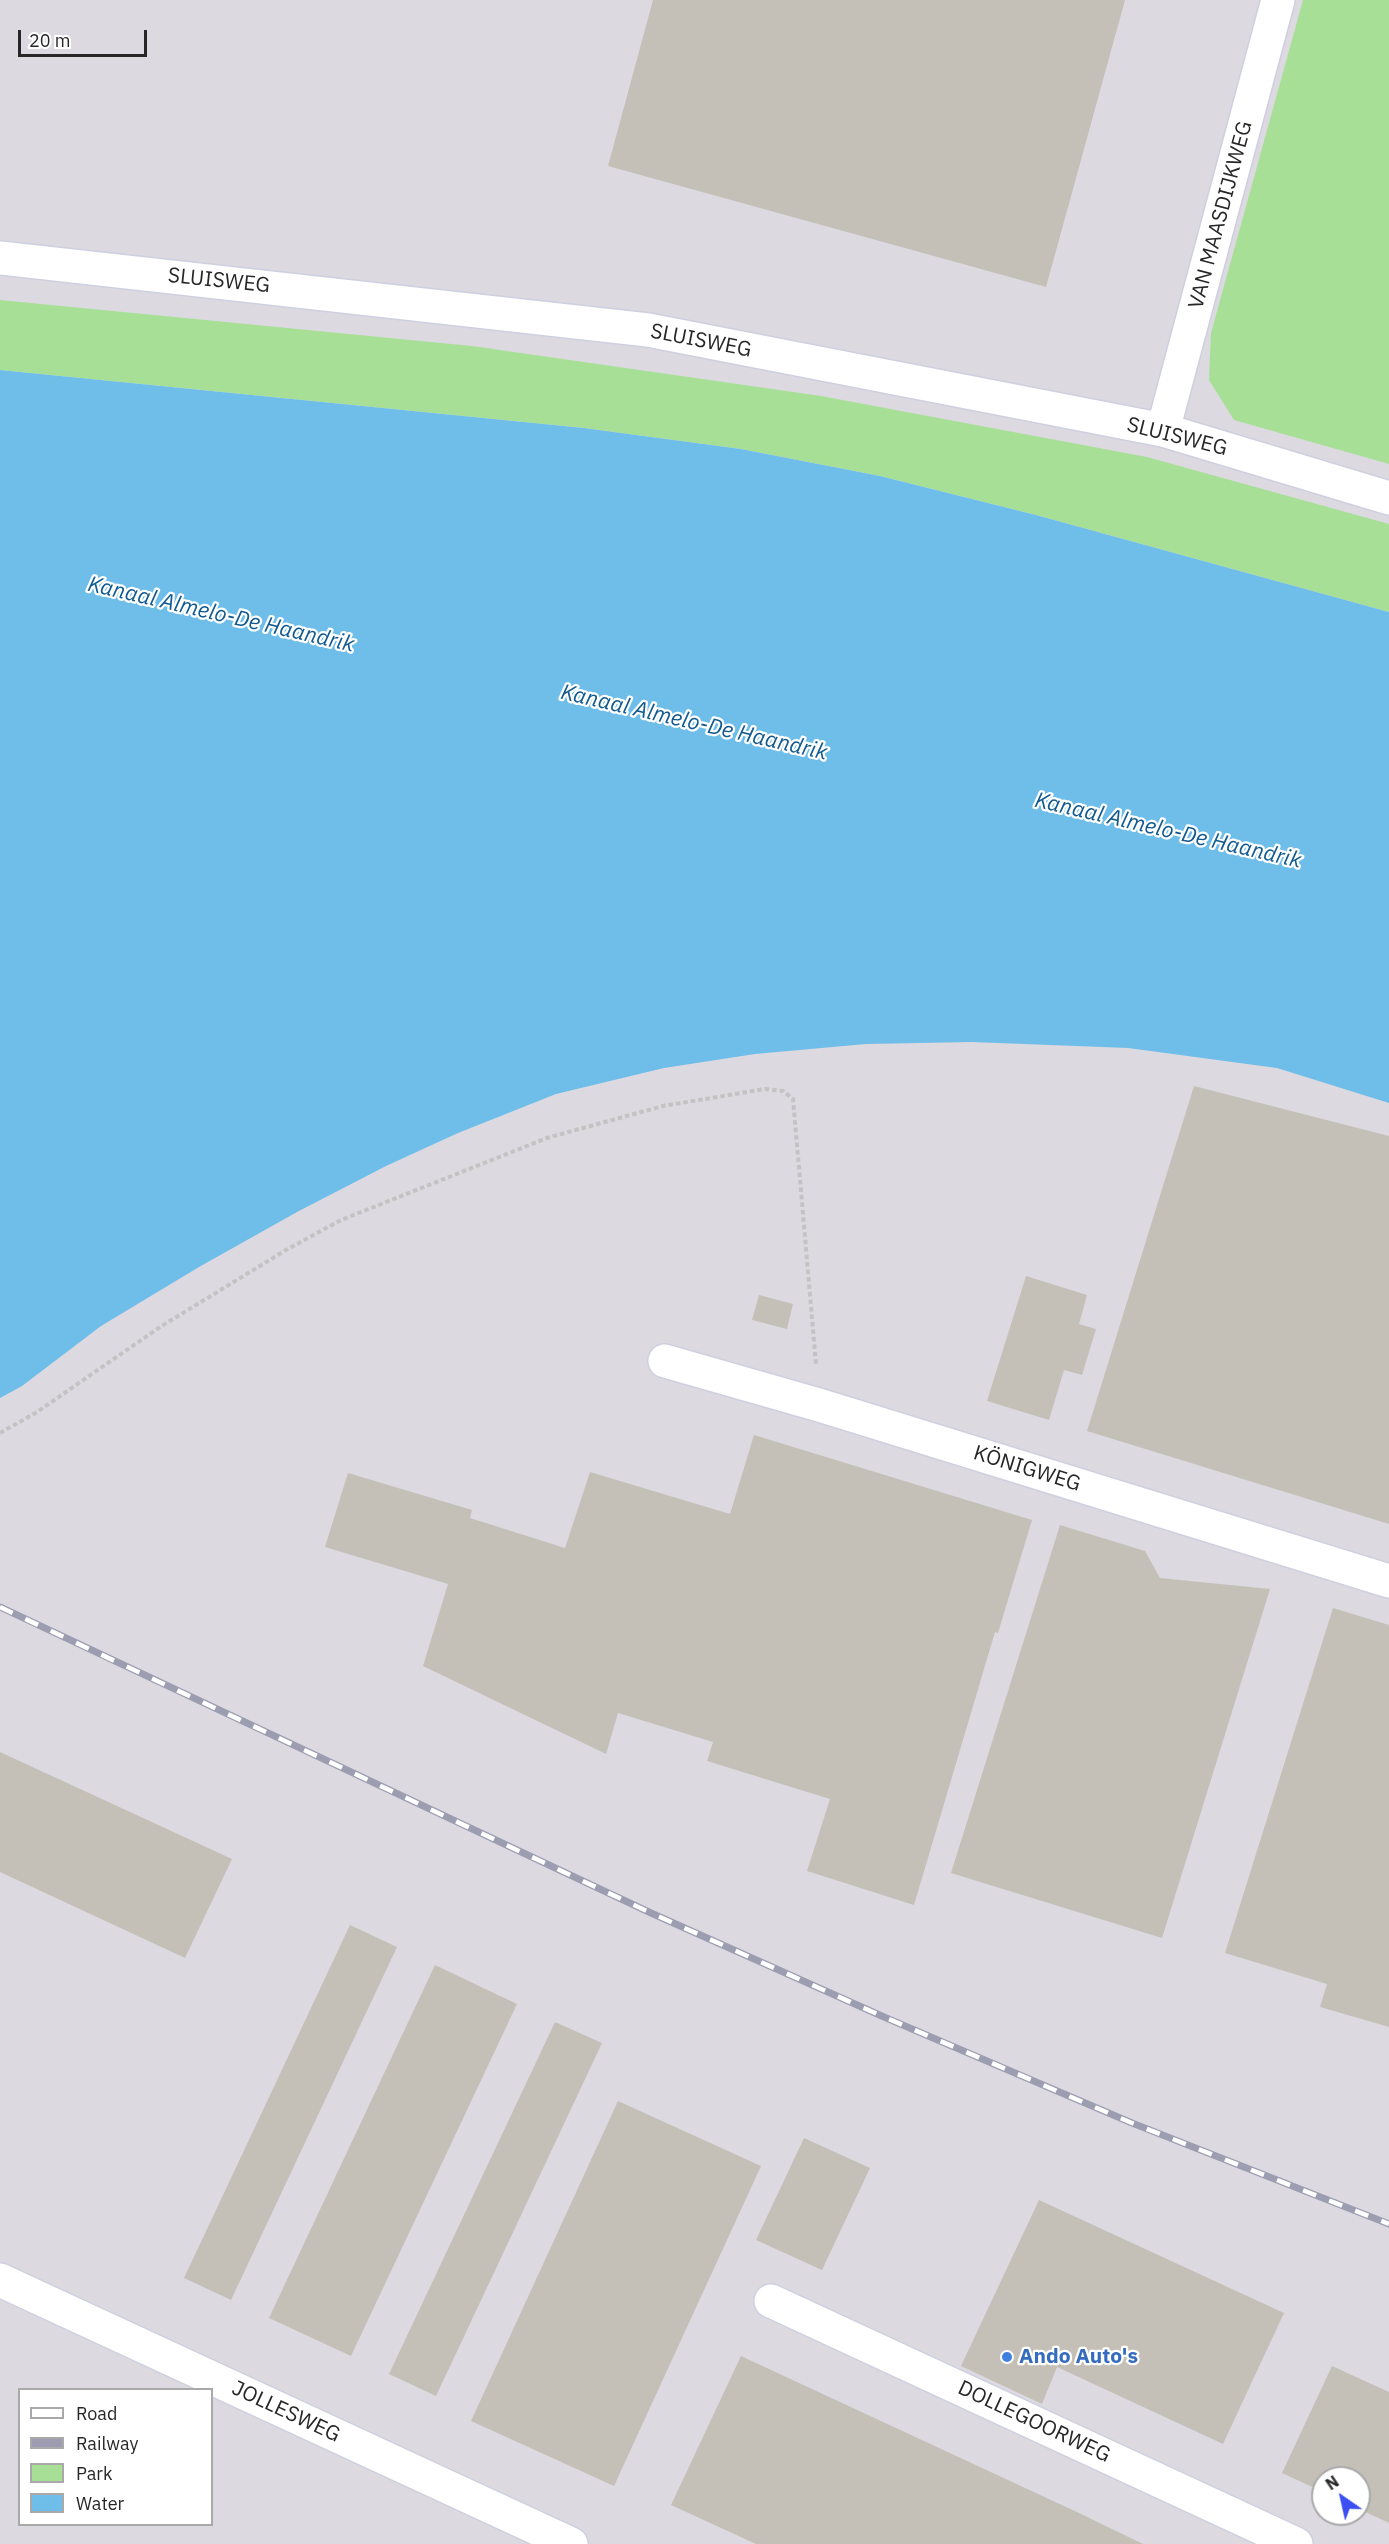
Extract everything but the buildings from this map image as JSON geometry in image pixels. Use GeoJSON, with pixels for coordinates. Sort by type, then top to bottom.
{"type":"FeatureCollection","features":[{"type":"Feature","properties":{"kind":"street","name":"VAN MAASDIJKWEG"},"geometry":{"type":"LineString","coordinates":[[1163,430],[1278,0]]}},
{"type":"Feature","properties":{"kind":"street","name":"SLUISWEG"},"geometry":{"type":"LineString","coordinates":[[0,258],[648,330],[1163,430],[1389,498]]}},
{"type":"Feature","properties":{"kind":"street","name":"KÖNIGWEG"},"geometry":{"type":"LineString","coordinates":[[665,1361],[819,1405],[1389,1581]]}},
{"type":"Feature","properties":{"kind":"street","name":"JOLLESWEG"},"geometry":{"type":"LineString","coordinates":[[0,2280],[572,2544]]}},
{"type":"Feature","properties":{"kind":"street","name":"DOLLEGOORWEG"},"geometry":{"type":"LineString","coordinates":[[771,2301],[1296,2544]]}},
{"type":"Feature","properties":{"kind":"path"},"geometry":{"type":"LineString","coordinates":[[0,1433],[38,1412],[160,1327],[286,1250],[341,1220],[547,1138],[663,1106],[775,1088],[793,1099],[819,1405]]}},
{"type":"Feature","properties":{"kind":"shaded area"},"geometry":{"type":"Polygon","coordinates":[[[0,0],[1389,0],[1389,557],[906,432],[0,332],[0,0]]]}},
{"type":"Feature","properties":{"kind":"shaded area"},"geometry":{"type":"Polygon","coordinates":[[[656,1012],[1389,1033],[1389,2544],[0,2544],[0,1310],[656,1012]]]}},
{"type":"Feature","properties":{"kind":"green space"},"geometry":{"type":"Polygon","coordinates":[[[1303,0],[1389,0],[1389,464],[1234,420],[1209,380],[1211,333],[1303,0]]]}},
{"type":"Feature","properties":{"kind":"green space"},"geometry":{"type":"Polygon","coordinates":[[[0,300],[472,346],[821,396],[1147,457],[1389,524],[1389,612],[1036,515],[880,476],[741,449],[584,428],[0,370],[0,300]]]}},
{"type":"Feature","properties":{"kind":"water","name":"Kanaal Almelo-De Haandrik"},"geometry":{"type":"Polygon","coordinates":[[[0,370],[584,428],[741,449],[880,476],[1036,515],[1389,612],[1389,1103],[1277,1068],[1128,1048],[972,1042],[866,1044],[755,1054],[664,1068],[556,1094],[458,1133],[386,1166],[297,1212],[199,1267],[101,1326],[22,1386],[0,1398],[0,370]]]}},
{"type":"Feature","properties":{"kind":"railway"},"geometry":{"type":"LineString","coordinates":[[0,1607],[651,1913],[884,2017],[1132,2123],[1389,2224]]}},
{"type":"Feature","properties":{"kind":"place","name":"Ando Auto's"},"geometry":{"type":"Point","coordinates":[1007,2357]}}]}
